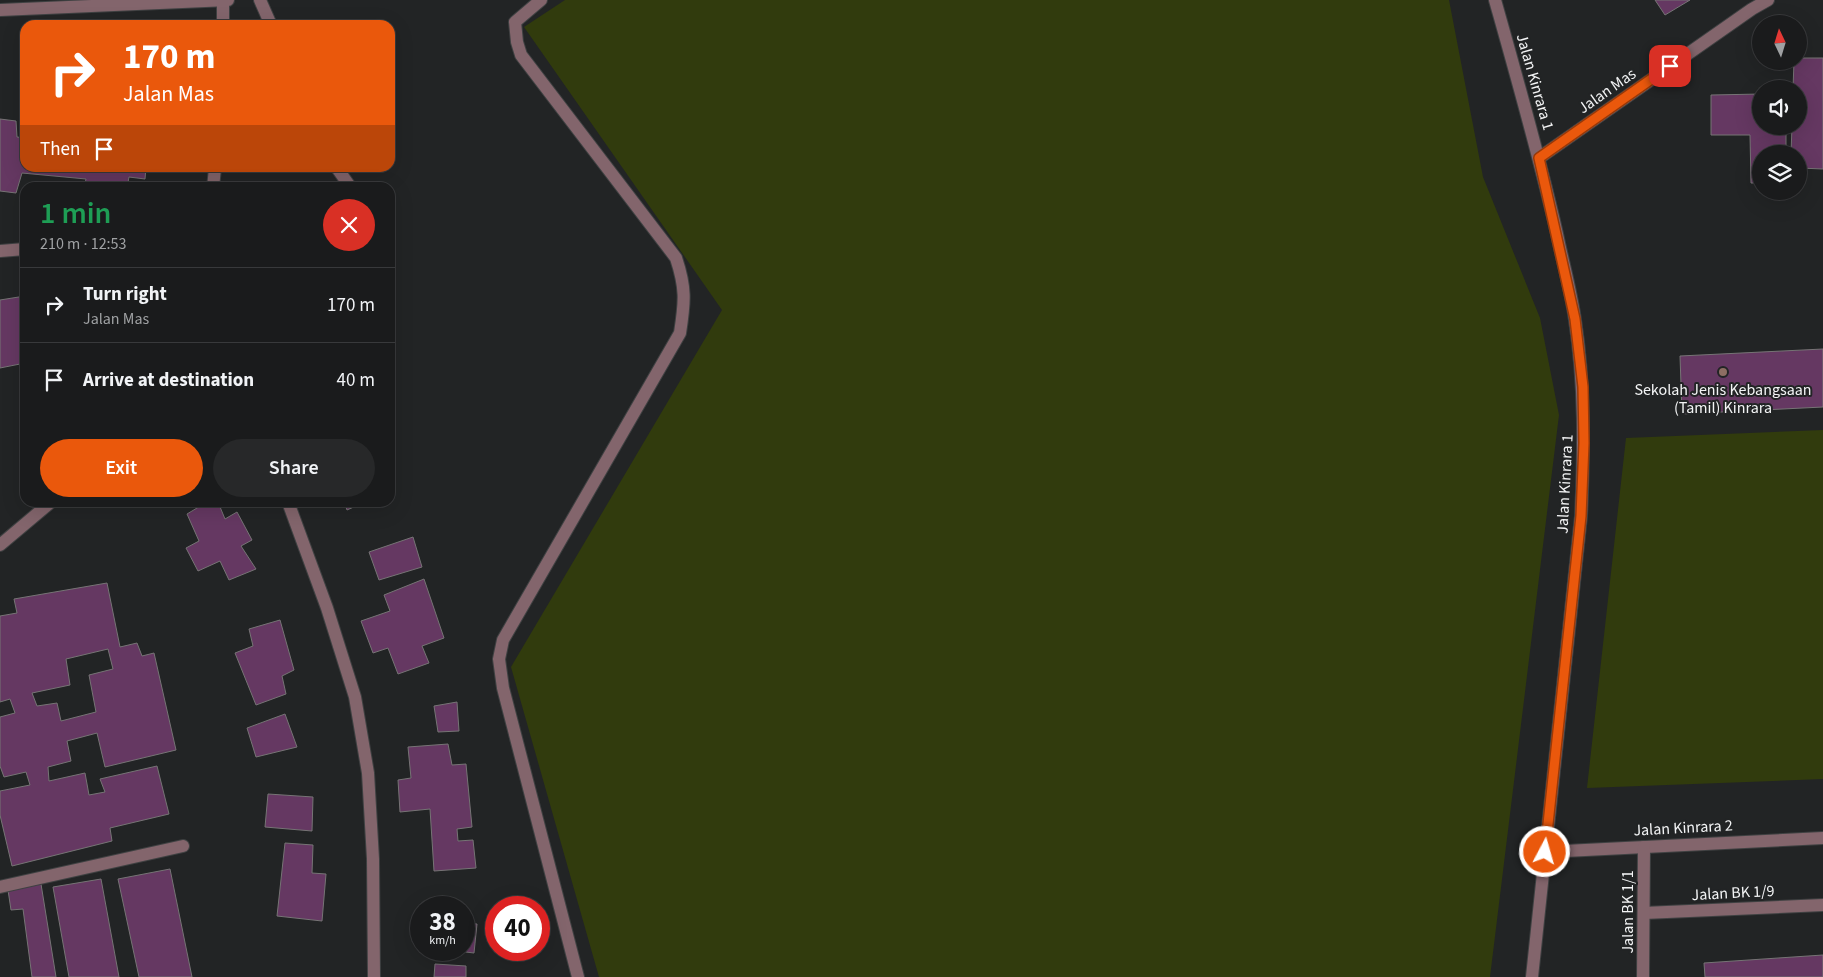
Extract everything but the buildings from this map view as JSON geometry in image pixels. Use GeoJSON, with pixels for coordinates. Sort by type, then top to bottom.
{"type":"FeatureCollection","features":[{"type":"Feature","properties":{"kind":"street"},"geometry":{"type":"LineString","coordinates":[[223,20],[224,0]]}},
{"type":"Feature","properties":{"kind":"street"},"geometry":{"type":"LineString","coordinates":[[0,10],[228,0]]}},
{"type":"Feature","properties":{"kind":"street"},"geometry":{"type":"LineString","coordinates":[[260,0],[269,20]]}},
{"type":"Feature","properties":{"kind":"street"},"geometry":{"type":"LineString","coordinates":[[542,0],[515,22],[517,42],[521,55],[676,258],[684,283],[685,305],[680,333],[503,640],[499,660],[503,688],[578,977]]}},
{"type":"Feature","properties":{"kind":"street","name":"Jalan Kinrara 1"},"geometry":{"type":"LineString","coordinates":[[1495,0],[1539,158],[1575,319],[1583,387],[1584,443],[1581,516],[1532,977]]}},
{"type":"Feature","properties":{"kind":"street","name":"Jalan Mas"},"geometry":{"type":"LineString","coordinates":[[1539,158],[1752,8],[1768,0]]}},
{"type":"Feature","properties":{"kind":"street"},"geometry":{"type":"LineString","coordinates":[[0,251],[20,250]]}},
{"type":"Feature","properties":{"kind":"street"},"geometry":{"type":"LineString","coordinates":[[0,545],[45,507]]}},
{"type":"Feature","properties":{"kind":"street"},"geometry":{"type":"LineString","coordinates":[[290,507],[327,608],[354,697],[368,773],[373,859],[374,977]]}},
{"type":"Feature","properties":{"kind":"street","name":"Jalan Kinrara 2"},"geometry":{"type":"LineString","coordinates":[[1545,852],[1823,838]]}},
{"type":"Feature","properties":{"kind":"street"},"geometry":{"type":"LineString","coordinates":[[0,887],[183,846]]}},
{"type":"Feature","properties":{"kind":"street","name":"Jalan BK 1/1"},"geometry":{"type":"LineString","coordinates":[[1643,977],[1644,847]]}},
{"type":"Feature","properties":{"kind":"street","name":"Jalan BK 1/9"},"geometry":{"type":"LineString","coordinates":[[1644,913],[1823,905]]}},
{"type":"Feature","properties":{"kind":"green space"},"geometry":{"type":"Polygon","coordinates":[[[565,0],[1449,0],[1483,177],[1540,318],[1559,415],[1490,977],[599,977],[511,667],[722,310],[524,27],[565,0]]]}},
{"type":"Feature","properties":{"kind":"green space"},"geometry":{"type":"Polygon","coordinates":[[[1823,430],[1823,779],[1587,788],[1626,438],[1823,430]]]}},
{"type":"Feature","properties":{"kind":"place","name":"Sekolah Jenis Kebangsaan (Tamil) Kinrara"},"geometry":{"type":"Point","coordinates":[1723,372]}},
{"type":"Feature","properties":{"kind":"route"},"geometry":{"type":"LineString","coordinates":[[1545,852],[1581,516],[1584,443],[1583,387],[1575,319],[1539,158],[1670,66]]}}]}
